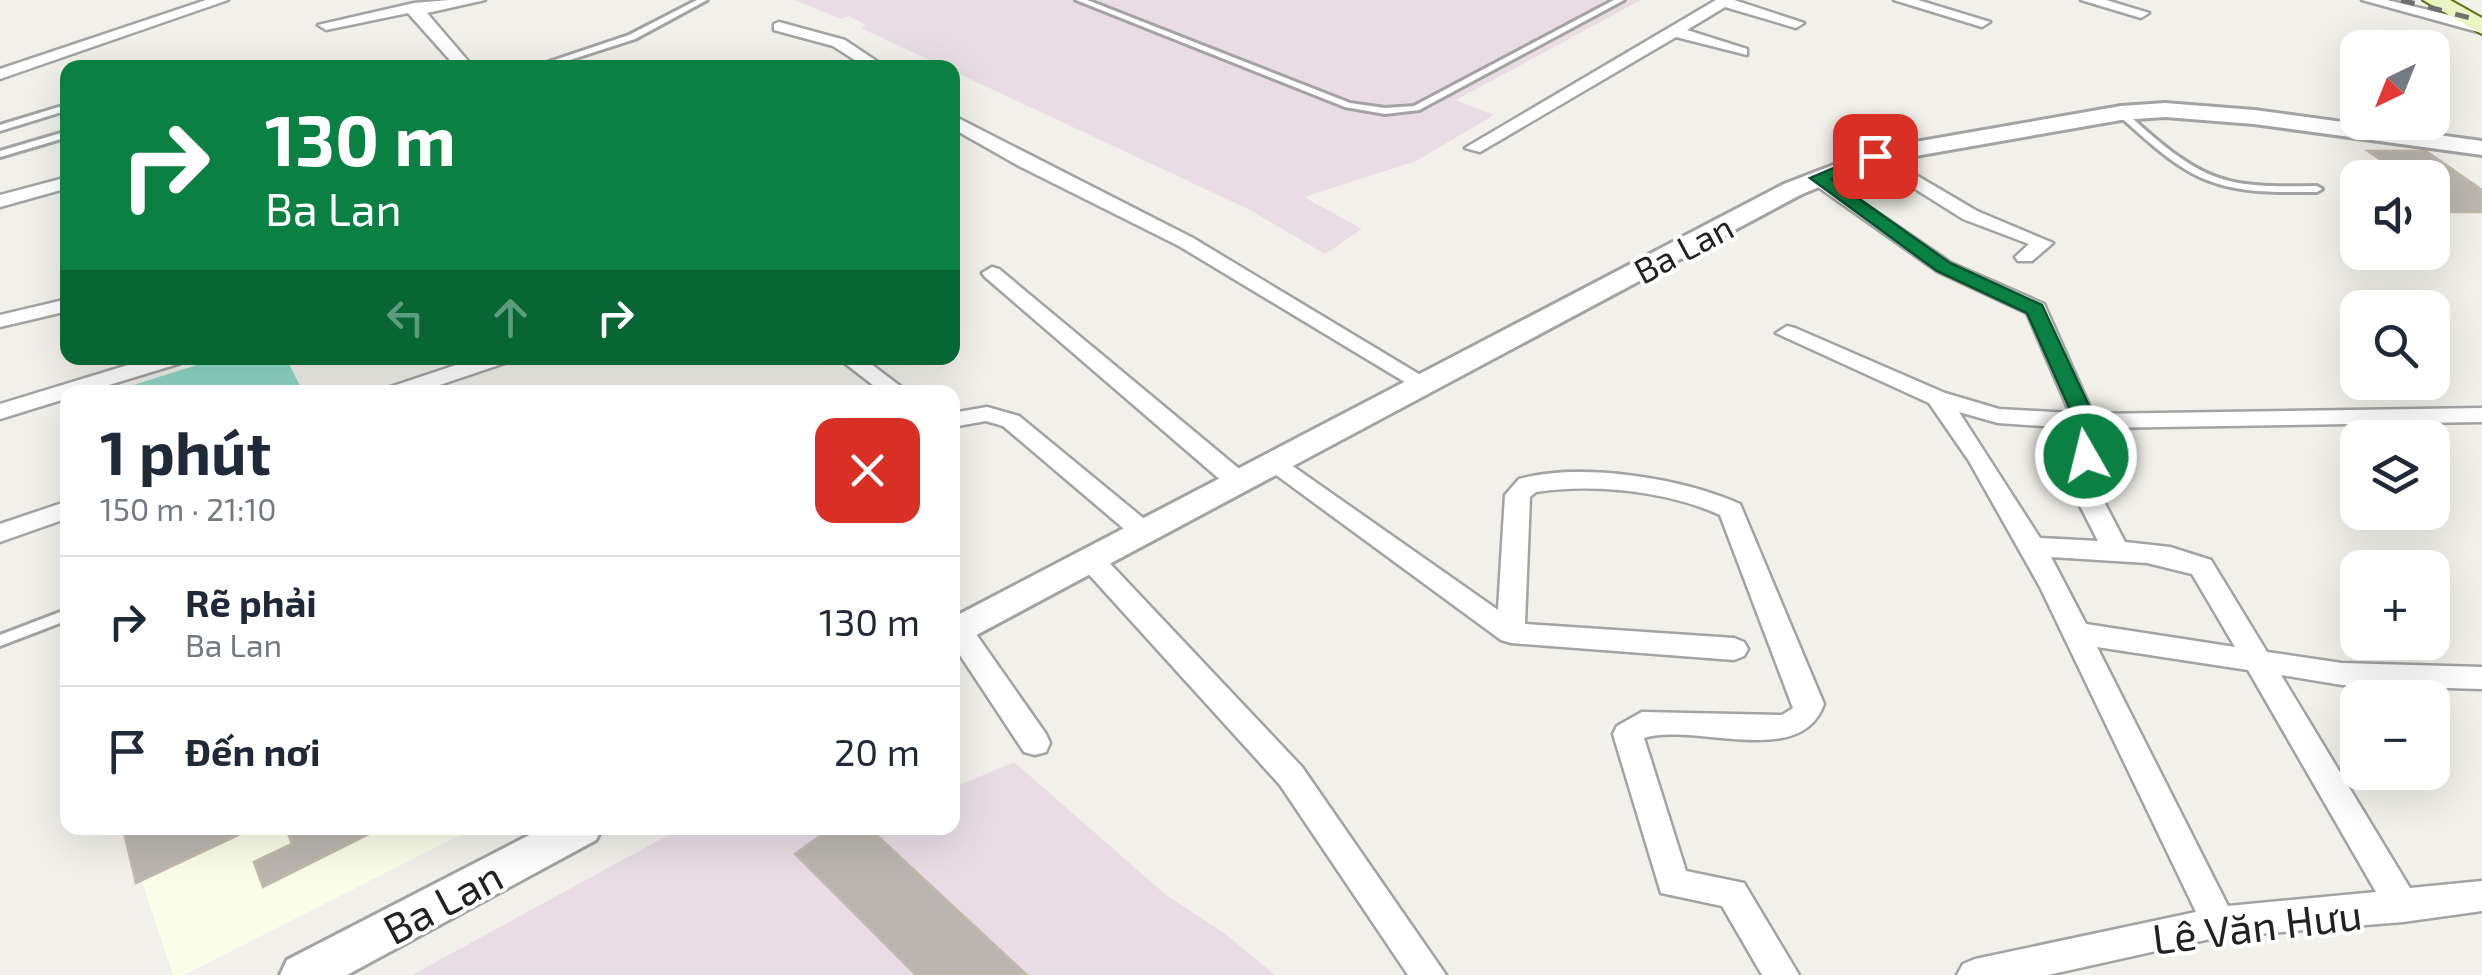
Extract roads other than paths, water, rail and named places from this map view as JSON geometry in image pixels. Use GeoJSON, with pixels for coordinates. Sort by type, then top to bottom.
{"type":"FeatureCollection","features":[{"type":"Feature","properties":{"kind":"main road"},"geometry":{"type":"LineString","coordinates":[[2441,4],[2482,28]]}},
{"type":"Feature","properties":{"kind":"street"},"geometry":{"type":"LineString","coordinates":[[0,74],[220,0]]}},
{"type":"Feature","properties":{"kind":"street"},"geometry":{"type":"LineString","coordinates":[[326,25],[415,6],[478,0]]}},
{"type":"Feature","properties":{"kind":"street"},"geometry":{"type":"LineString","coordinates":[[1901,0],[1982,22]]}},
{"type":"Feature","properties":{"kind":"street"},"geometry":{"type":"LineString","coordinates":[[2088,0],[2141,14]]}},
{"type":"Feature","properties":{"kind":"street"},"geometry":{"type":"LineString","coordinates":[[2369,0],[2482,28]]}},
{"type":"Feature","properties":{"kind":"street"},"geometry":{"type":"LineString","coordinates":[[1474,148],[1726,1],[1796,23]]}},
{"type":"Feature","properties":{"kind":"street"},"geometry":{"type":"LineString","coordinates":[[2441,4],[2482,17]]}},
{"type":"Feature","properties":{"kind":"street"},"geometry":{"type":"LineString","coordinates":[[415,6],[458,60]]}},
{"type":"Feature","properties":{"kind":"street"},"geometry":{"type":"LineString","coordinates":[[779,27],[839,42],[867,60]]}},
{"type":"Feature","properties":{"kind":"street"},"geometry":{"type":"LineString","coordinates":[[1674,31],[1742,52]]}},
{"type":"Feature","properties":{"kind":"street","name":"Ba Lan"},"geometry":{"type":"LineString","coordinates":[[960,631],[1818,178],[1875,156],[2121,112],[2165,110],[2254,116],[2482,148]]}},
{"type":"Feature","properties":{"kind":"street"},"geometry":{"type":"LineString","coordinates":[[960,125],[1025,162],[1186,242],[1426,385]]}},
{"type":"Feature","properties":{"kind":"street"},"geometry":{"type":"LineString","coordinates":[[1875,156],[1970,215],[2043,244],[2025,258]]}},
{"type":"Feature","properties":{"kind":"street"},"geometry":{"type":"LineString","coordinates":[[1818,178],[1944,267],[2036,309],[2086,421],[2086,492],[2116,550]]}},
{"type":"Feature","properties":{"kind":"street"},"geometry":{"type":"LineString","coordinates":[[0,201],[60,184]]}},
{"type":"Feature","properties":{"kind":"street"},"geometry":{"type":"LineString","coordinates":[[992,273],[1240,483]]}},
{"type":"Feature","properties":{"kind":"street"},"geometry":{"type":"LineString","coordinates":[[0,321],[60,307]]}},
{"type":"Feature","properties":{"kind":"street"},"geometry":{"type":"LineString","coordinates":[[1787,333],[1937,398],[1998,416],[2086,421],[2482,416]]}},
{"type":"Feature","properties":{"kind":"street"},"geometry":{"type":"LineString","coordinates":[[86,385],[151,365]]}},
{"type":"Feature","properties":{"kind":"street"},"geometry":{"type":"LineString","coordinates":[[418,385],[477,365]]}},
{"type":"Feature","properties":{"kind":"street"},"geometry":{"type":"LineString","coordinates":[[858,365],[886,385]]}},
{"type":"Feature","properties":{"kind":"street"},"geometry":{"type":"LineString","coordinates":[[0,412],[60,393]]}},
{"type":"Feature","properties":{"kind":"street"},"geometry":{"type":"LineString","coordinates":[[1937,398],[1966,434],[2034,547],[2172,840],[2219,922]]}},
{"type":"Feature","properties":{"kind":"street"},"geometry":{"type":"LineString","coordinates":[[960,419],[986,414],[1011,421],[1145,534]]}},
{"type":"Feature","properties":{"kind":"street"},"geometry":{"type":"LineString","coordinates":[[1277,462],[1511,633],[1734,649]]}},
{"type":"Feature","properties":{"kind":"street"},"geometry":{"type":"LineString","coordinates":[[1511,633],[1518,495],[1528,485],[1609,483],[1713,501],[1731,510],[1809,704],[1807,713],[1796,724],[1782,727],[1642,724],[1628,734],[1673,883],[1732,893],[1781,975]]}},
{"type":"Feature","properties":{"kind":"street"},"geometry":{"type":"LineString","coordinates":[[0,533],[60,513]]}},
{"type":"Feature","properties":{"kind":"street"},"geometry":{"type":"LineString","coordinates":[[2034,547],[2102,554],[2116,550],[2200,564],[2403,906]]}},
{"type":"Feature","properties":{"kind":"street"},"geometry":{"type":"LineString","coordinates":[[1093,562],[1291,776],[1428,975]]}},
{"type":"Feature","properties":{"kind":"street"},"geometry":{"type":"LineString","coordinates":[[2075,633],[2342,674],[2482,678]]}},
{"type":"Feature","properties":{"kind":"street"},"geometry":{"type":"LineString","coordinates":[[960,639],[1035,744]]}},
{"type":"Feature","properties":{"kind":"street","name":"Ba Lan"},"geometry":{"type":"LineString","coordinates":[[321,971],[568,835]]}},
{"type":"Feature","properties":{"kind":"street","name":"Lê Văn Hưu"},"geometry":{"type":"LineString","coordinates":[[1975,975],[2219,922],[2482,896]]}},
{"type":"Feature","properties":{"kind":"lane"},"geometry":{"type":"LineString","coordinates":[[560,60],[632,37],[703,0]]}},
{"type":"Feature","properties":{"kind":"lane"},"geometry":{"type":"LineString","coordinates":[[1080,0],[1348,105],[1384,111],[1416,108],[1620,0]]}},
{"type":"Feature","properties":{"kind":"lane"},"geometry":{"type":"LineString","coordinates":[[0,128],[60,110]]}},
{"type":"Feature","properties":{"kind":"lane"},"geometry":{"type":"LineString","coordinates":[[2121,112],[2180,164],[2208,180],[2250,190],[2317,189]]}},
{"type":"Feature","properties":{"kind":"lane"},"geometry":{"type":"LineString","coordinates":[[0,154],[60,136]]}},
{"type":"Feature","properties":{"kind":"lane"},"geometry":{"type":"LineString","coordinates":[[0,641],[60,617]]}},
{"type":"Feature","properties":{"kind":"railway"},"geometry":{"type":"LineString","coordinates":[[2401,0],[2482,21]]}}]}
